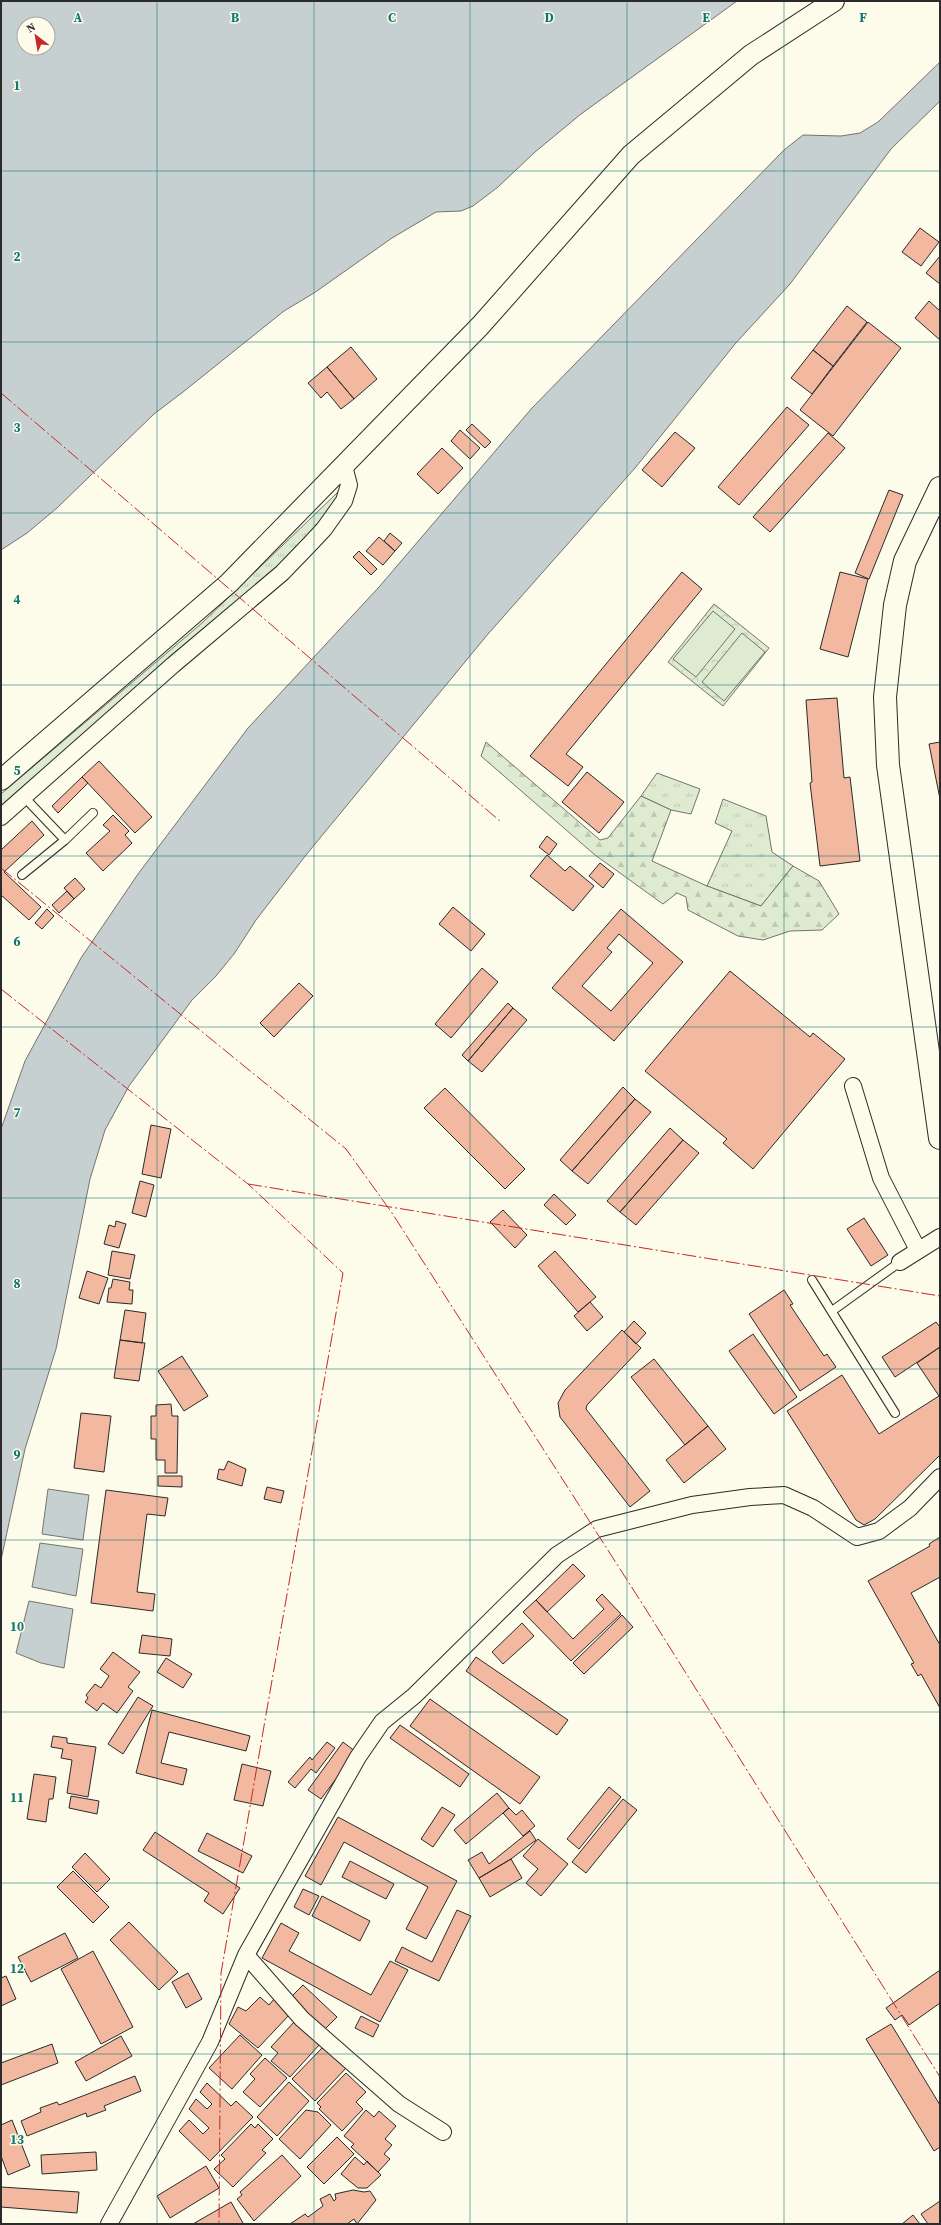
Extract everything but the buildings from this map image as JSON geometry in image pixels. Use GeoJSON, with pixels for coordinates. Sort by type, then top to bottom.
{"type":"FeatureCollection","features":[{"type":"Feature","properties":{"kind":"main road"},"geometry":{"type":"LineString","coordinates":[[940,488],[905,561],[895,605],[885,697],[888,764],[940,1138]]}},
{"type":"Feature","properties":{"kind":"street"},"geometry":{"type":"LineString","coordinates":[[1,780],[229,583],[480,326],[631,156],[751,55],[834,1]]}},
{"type":"Feature","properties":{"kind":"street"},"geometry":{"type":"LineString","coordinates":[[1,817],[25,798],[173,664],[282,573],[324,529],[344,501],[349,485],[344,466]]}},
{"type":"Feature","properties":{"kind":"street"},"geometry":{"type":"LineString","coordinates":[[853,1086],[881,1178],[918,1250]]}},
{"type":"Feature","properties":{"kind":"street"},"geometry":{"type":"LineString","coordinates":[[900,1262],[940,1236]]}},
{"type":"Feature","properties":{"kind":"street"},"geometry":{"type":"LineString","coordinates":[[109,2224],[210,2042],[246,1956],[358,1757],[382,1722],[414,1696],[557,1555],[597,1529],[692,1505],[750,1497],[784,1495],[812,1508],[857,1537],[879,1531],[910,1508],[940,1477]]}},
{"type":"Feature","properties":{"kind":"street"},"geometry":{"type":"LineString","coordinates":[[246,1956],[302,2019],[399,2104],[443,2132]]}},
{"type":"Feature","properties":{"kind":"lane"},"geometry":{"type":"LineString","coordinates":[[25,798],[65,840]]}},
{"type":"Feature","properties":{"kind":"lane"},"geometry":{"type":"LineString","coordinates":[[22,875],[65,840],[93,813]]}},
{"type":"Feature","properties":{"kind":"lane"},"geometry":{"type":"LineString","coordinates":[[832,1311],[900,1262]]}},
{"type":"Feature","properties":{"kind":"lane"},"geometry":{"type":"LineString","coordinates":[[812,1280],[895,1413]]}},
{"type":"Feature","properties":{"kind":"green space"},"geometry":{"type":"Polygon","coordinates":[[[338,492],[339,504],[252,595],[1,808],[1,794],[202,623],[338,492]]]}},
{"type":"Feature","properties":{"kind":"green space"},"geometry":{"type":"Polygon","coordinates":[[[714,604],[769,648],[723,706],[668,662],[714,604]]]}},
{"type":"Feature","properties":{"kind":"green space"},"geometry":{"type":"Polygon","coordinates":[[[713,611],[735,629],[696,677],[673,659],[713,611]]]}},
{"type":"Feature","properties":{"kind":"green space"},"geometry":{"type":"Polygon","coordinates":[[[742,633],[765,652],[724,701],[702,682],[742,633]]]}},
{"type":"Feature","properties":{"kind":"green space"},"geometry":{"type":"Polygon","coordinates":[[[486,742],[600,840],[608,838],[641,796],[671,810],[652,861],[707,886],[761,906],[793,866],[819,881],[839,914],[822,930],[790,931],[763,940],[738,936],[688,910],[686,897],[677,893],[663,904],[595,855],[481,756],[486,742]]]}},
{"type":"Feature","properties":{"kind":"green space"},"geometry":{"type":"Polygon","coordinates":[[[657,773],[700,789],[691,814],[671,810],[641,796],[657,773]]]}},
{"type":"Feature","properties":{"kind":"green space"},"geometry":{"type":"Polygon","coordinates":[[[723,799],[766,816],[772,852],[793,866],[761,906],[707,886],[732,831],[715,823],[723,799]]]}},
{"type":"Feature","properties":{"kind":"shaded area"},"geometry":{"type":"Polygon","coordinates":[[[1,1],[737,1],[581,114],[535,152],[498,187],[473,206],[461,211],[436,212],[392,238],[314,293],[284,311],[154,414],[57,508],[27,533],[1,550],[1,1]]]}},
{"type":"Feature","properties":{"kind":"shaded area"},"geometry":{"type":"Polygon","coordinates":[[[940,62],[940,101],[891,149],[790,284],[735,344],[635,468],[488,634],[306,855],[256,920],[234,954],[216,976],[192,1000],[129,1086],[105,1130],[90,1179],[56,1349],[25,1449],[1,1560],[1,1129],[25,1061],[81,958],[138,874],[248,728],[379,587],[532,408],[784,150],[803,135],[841,136],[860,133],[878,122],[940,62]]]}},
{"type":"Feature","properties":{"kind":"shaded area"},"geometry":{"type":"Polygon","coordinates":[[[48,1489],[89,1495],[83,1540],[42,1534],[48,1489]]]}},
{"type":"Feature","properties":{"kind":"shaded area"},"geometry":{"type":"Polygon","coordinates":[[[40,1543],[83,1549],[76,1596],[32,1587],[40,1543]]]}},
{"type":"Feature","properties":{"kind":"shaded area"},"geometry":{"type":"Polygon","coordinates":[[[29,1601],[73,1609],[64,1668],[41,1663],[16,1653],[29,1601]]]}},
{"type":"Feature","properties":{"kind":"power"},"geometry":{"type":"LineString","coordinates":[[1,393],[501,822]]}},
{"type":"Feature","properties":{"kind":"power"},"geometry":{"type":"LineString","coordinates":[[1,868],[346,1149],[392,1213],[645,1608],[940,2077]]}},
{"type":"Feature","properties":{"kind":"power"},"geometry":{"type":"LineString","coordinates":[[1,989],[248,1184],[343,1273],[221,1973],[219,2224]]}},
{"type":"Feature","properties":{"kind":"power"},"geometry":{"type":"LineString","coordinates":[[248,1184],[940,1296]]}}]}
